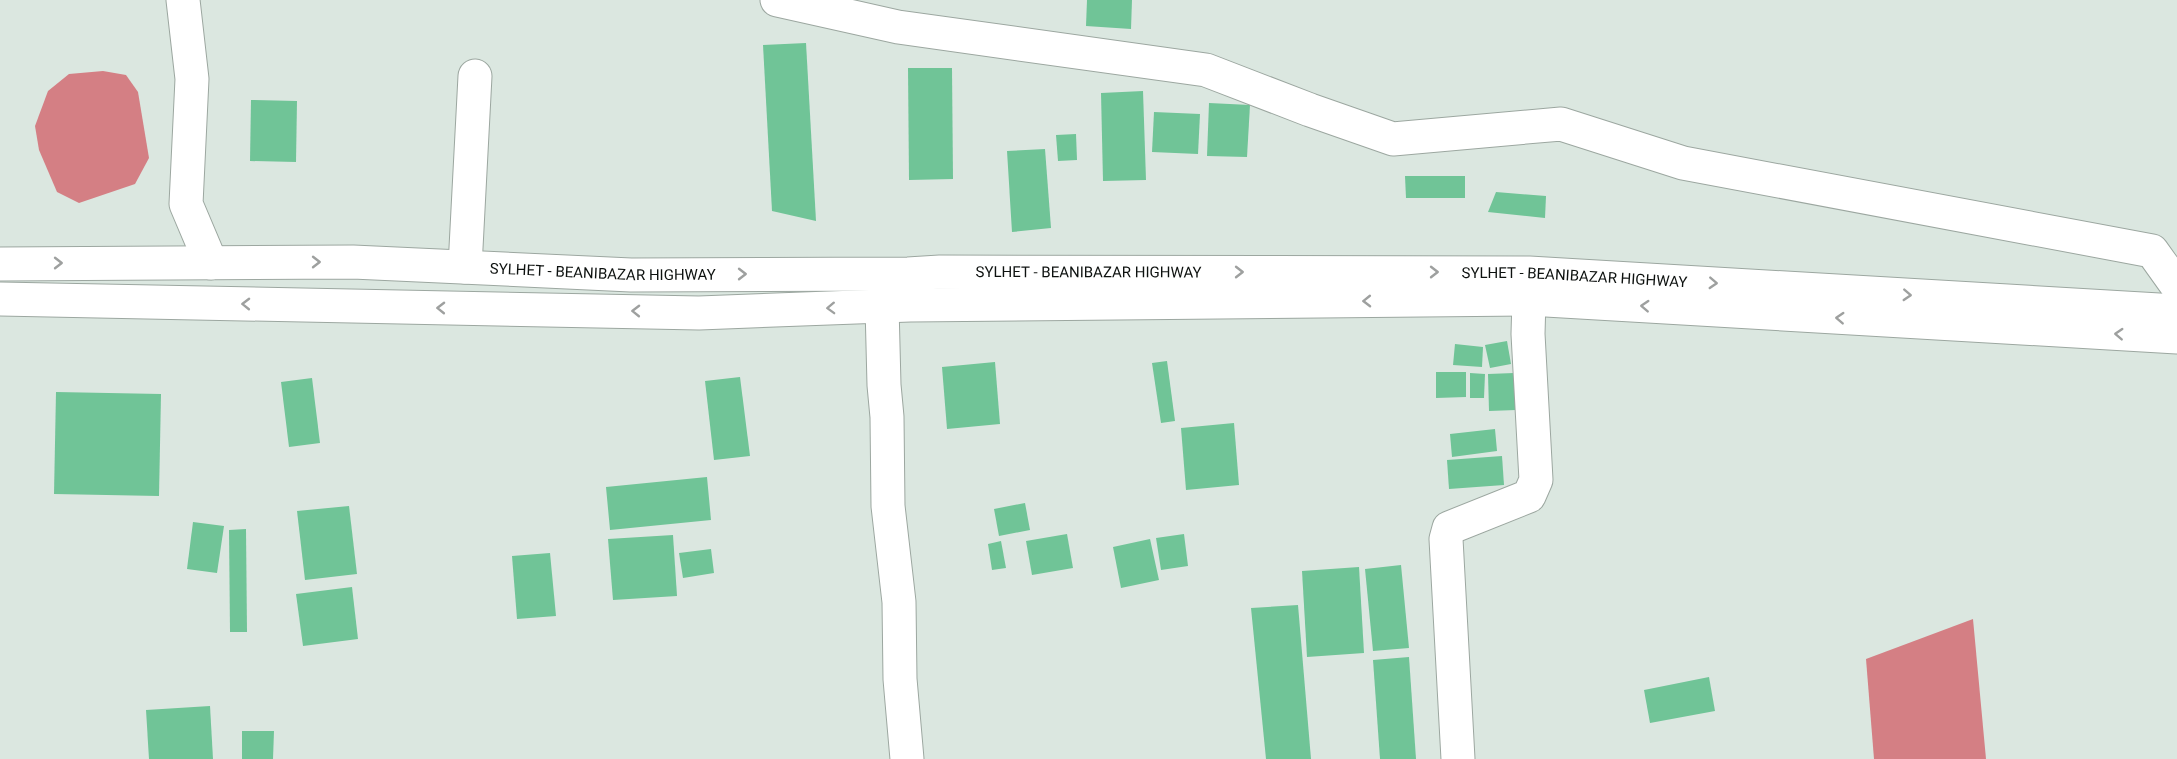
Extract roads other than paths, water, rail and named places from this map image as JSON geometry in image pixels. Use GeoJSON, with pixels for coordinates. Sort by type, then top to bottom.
{"type":"FeatureCollection","features":[{"type":"Feature","properties":{"kind":"main road"},"geometry":{"type":"LineString","coordinates":[[183,0],[192,79],[186,204],[211,263]]}},
{"type":"Feature","properties":{"kind":"main road"},"geometry":{"type":"LineString","coordinates":[[777,0],[898,27],[1206,70],[1393,139],[1561,123],[1683,163],[2152,251],[2177,285]]}},
{"type":"Feature","properties":{"kind":"main road"},"geometry":{"type":"LineString","coordinates":[[465,267],[475,76]]}},
{"type":"Feature","properties":{"kind":"main road","name":"SYLHET - BEANIBAZAR HIGHWAY"},"geometry":{"type":"LineString","coordinates":[[0,264],[353,262],[631,275],[940,272],[1529,273],[2177,310]]}},
{"type":"Feature","properties":{"kind":"main road","name":"SYLHET - BEANIBAZAR HIGHWAY"},"geometry":{"type":"LineString","coordinates":[[0,299],[699,313],[882,306],[1529,299],[2177,337]]}},
{"type":"Feature","properties":{"kind":"main road"},"geometry":{"type":"LineString","coordinates":[[1458,759],[1446,539],[1449,528],[1529,496],[1536,480],[1528,334],[1529,299]]}},
{"type":"Feature","properties":{"kind":"main road"},"geometry":{"type":"LineString","coordinates":[[882,306],[888,506],[899,602],[900,679],[907,759]]}}]}
